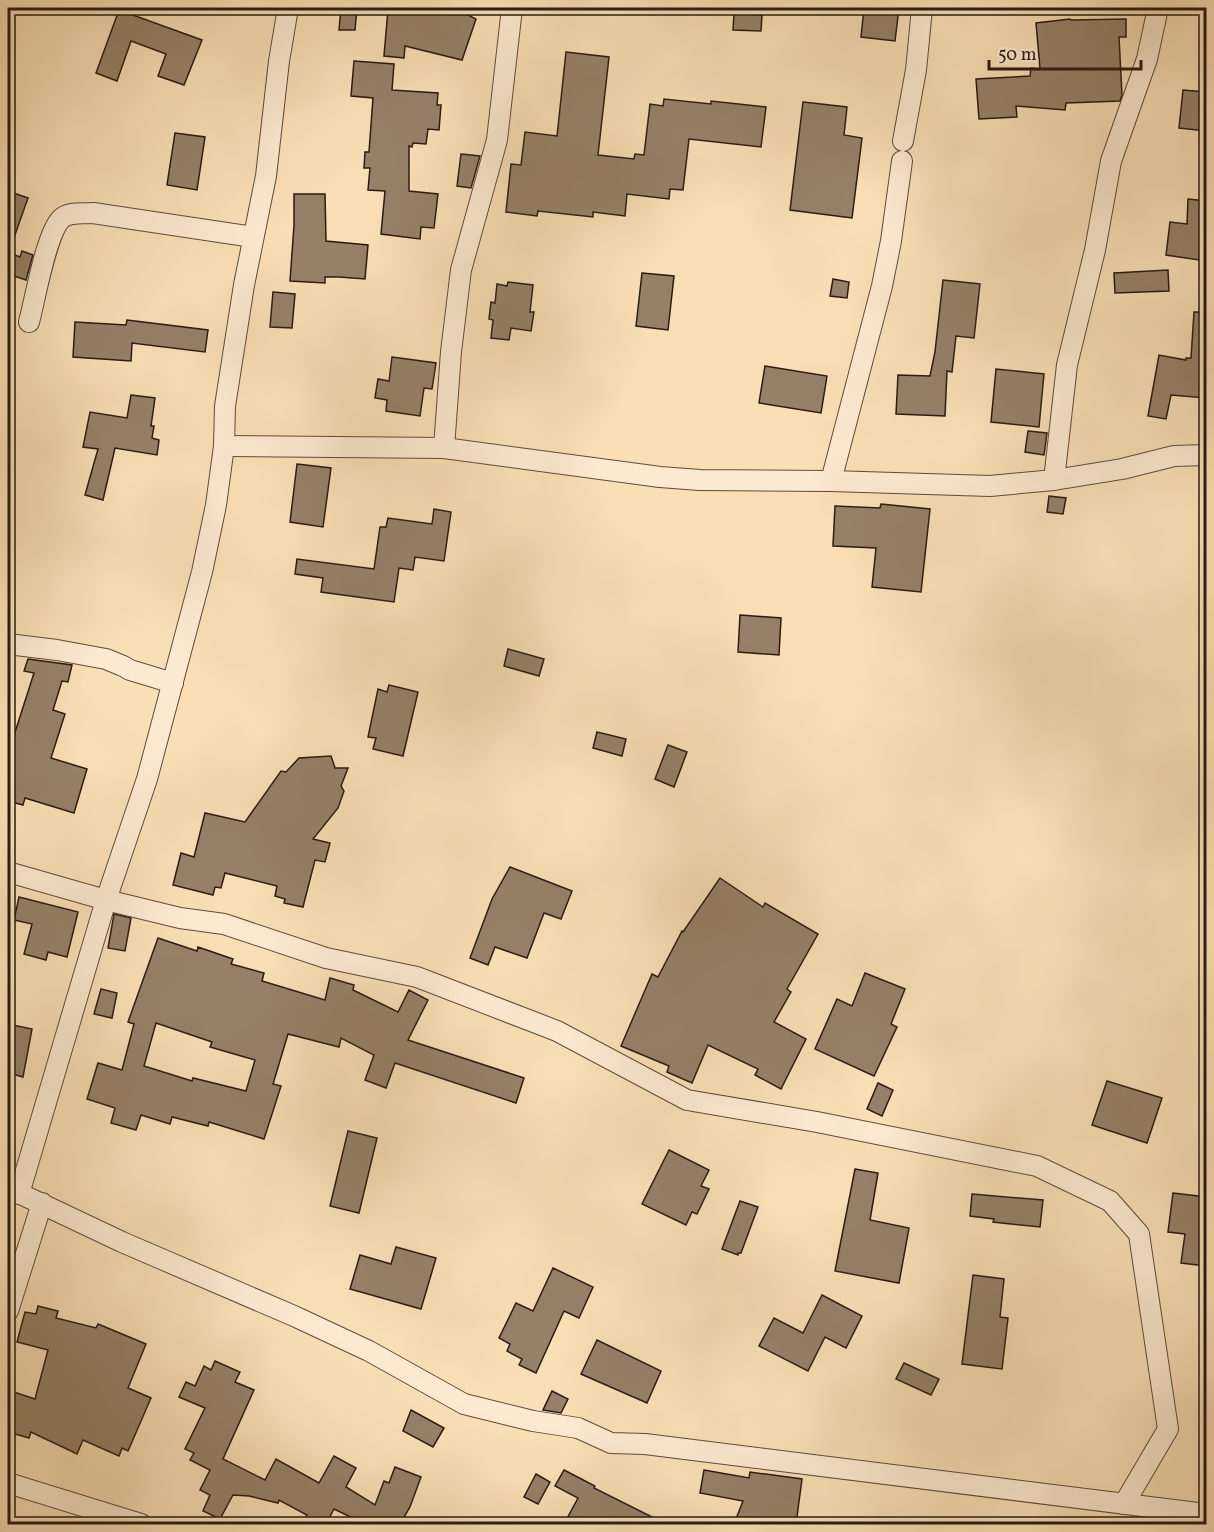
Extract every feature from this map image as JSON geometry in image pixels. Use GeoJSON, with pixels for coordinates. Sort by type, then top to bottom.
{"type":"FeatureCollection","features":[{"type":"Feature","properties":{"kind":"street"},"geometry":{"type":"LineString","coordinates":[[288,8],[279,61],[266,176],[253,237],[225,406],[224,446],[216,505],[202,572],[147,779],[13,1191],[122,1242],[369,1351],[464,1404],[533,1421],[578,1428],[611,1443],[655,1445],[1206,1514]]}},
{"type":"Feature","properties":{"kind":"street"},"geometry":{"type":"LineString","coordinates":[[444,448],[451,352],[461,270],[497,140],[512,8]]}},
{"type":"Feature","properties":{"kind":"street"},"geometry":{"type":"LineString","coordinates":[[903,141],[916,70],[922,8]]}},
{"type":"Feature","properties":{"kind":"street"},"geometry":{"type":"LineString","coordinates":[[1054,480],[1067,365],[1095,250],[1111,160],[1147,59],[1158,8]]}},
{"type":"Feature","properties":{"kind":"street"},"geometry":{"type":"LineString","coordinates":[[831,481],[882,286],[902,161]]}},
{"type":"Feature","properties":{"kind":"street"},"geometry":{"type":"LineString","coordinates":[[29,322],[50,240],[62,219],[70,214],[93,213],[253,237]]}},
{"type":"Feature","properties":{"kind":"street"},"geometry":{"type":"LineString","coordinates":[[224,446],[444,448],[660,477],[700,480],[990,486],[1054,480],[1122,469],[1174,456],[1206,454]]}},
{"type":"Feature","properties":{"kind":"street"},"geometry":{"type":"LineString","coordinates":[[8,644],[106,659],[130,670],[173,683]]}},
{"type":"Feature","properties":{"kind":"street"},"geometry":{"type":"LineString","coordinates":[[8,872],[180,918],[224,924],[326,958],[417,977],[557,1030],[687,1100],[817,1122],[1037,1166],[1110,1201],[1139,1234],[1168,1429],[1124,1504]]}},
{"type":"Feature","properties":{"kind":"street"},"geometry":{"type":"LineString","coordinates":[[8,1311],[42,1203]]}},
{"type":"Feature","properties":{"kind":"street"},"geometry":{"type":"LineString","coordinates":[[8,1483],[141,1524]]}},
{"type":"Feature","properties":{"kind":"building"},"geometry":{"type":"Polygon","coordinates":[[[341,8],[357,8],[355,30],[339,30],[341,8]]]}},
{"type":"Feature","properties":{"kind":"building"},"geometry":{"type":"Polygon","coordinates":[[[419,8],[455,8],[476,19],[462,60],[405,46],[404,58],[384,56],[388,9],[418,12],[419,8]]]}},
{"type":"Feature","properties":{"kind":"building"},"geometry":{"type":"Polygon","coordinates":[[[864,8],[899,8],[895,41],[861,37],[864,8]]]}},
{"type":"Feature","properties":{"kind":"building"},"geometry":{"type":"Polygon","coordinates":[[[119,10],[202,40],[184,85],[158,76],[166,54],[131,41],[117,81],[96,73],[119,10]]]}},
{"type":"Feature","properties":{"kind":"building"},"geometry":{"type":"Polygon","coordinates":[[[734,13],[762,15],[761,31],[733,30],[734,13]]]}},
{"type":"Feature","properties":{"kind":"building"},"geometry":{"type":"Polygon","coordinates":[[[1070,19],[1126,19],[1126,37],[1119,37],[1122,95],[1120,101],[1066,103],[1065,110],[1016,106],[1017,117],[979,119],[976,79],[1030,76],[1031,68],[1040,69],[1036,23],[1070,19]]]}},
{"type":"Feature","properties":{"kind":"building"},"geometry":{"type":"Polygon","coordinates":[[[566,52],[609,57],[598,155],[634,159],[635,154],[644,155],[650,104],[663,106],[664,99],[766,107],[761,147],[689,139],[683,190],[670,189],[669,199],[627,194],[625,216],[593,212],[593,217],[538,211],[537,216],[506,212],[511,164],[521,165],[525,132],[557,136],[566,52]]]}},
{"type":"Feature","properties":{"kind":"building"},"geometry":{"type":"Polygon","coordinates":[[[354,61],[394,64],[392,90],[438,93],[437,105],[441,105],[439,130],[428,129],[426,144],[413,143],[412,147],[409,146],[409,191],[438,194],[434,228],[421,227],[420,239],[381,234],[385,191],[368,190],[370,168],[364,168],[365,152],[369,152],[373,98],[351,96],[354,61]]]}},
{"type":"Feature","properties":{"kind":"building"},"geometry":{"type":"Polygon","coordinates":[[[1183,90],[1206,92],[1206,131],[1179,128],[1183,90]]]}},
{"type":"Feature","properties":{"kind":"building"},"geometry":{"type":"Polygon","coordinates":[[[803,102],[847,107],[844,135],[862,138],[852,218],[790,210],[803,102]]]}},
{"type":"Feature","properties":{"kind":"building"},"geometry":{"type":"Polygon","coordinates":[[[175,133],[205,137],[197,190],[167,185],[175,133]]]}},
{"type":"Feature","properties":{"kind":"building"},"geometry":{"type":"Polygon","coordinates":[[[461,154],[480,156],[471,188],[457,186],[461,154]]]}},
{"type":"Feature","properties":{"kind":"building"},"geometry":{"type":"Polygon","coordinates":[[[8,191],[28,198],[10,249],[8,248],[8,191]]]}},
{"type":"Feature","properties":{"kind":"building"},"geometry":{"type":"Polygon","coordinates":[[[294,194],[325,194],[326,241],[368,245],[365,279],[325,277],[325,283],[290,281],[294,194]]]}},
{"type":"Feature","properties":{"kind":"building"},"geometry":{"type":"Polygon","coordinates":[[[1188,199],[1206,201],[1206,261],[1166,255],[1170,222],[1187,224],[1188,199]]]}},
{"type":"Feature","properties":{"kind":"building"},"geometry":{"type":"Polygon","coordinates":[[[22,251],[33,255],[26,280],[8,274],[8,252],[20,257],[22,251]]]}},
{"type":"Feature","properties":{"kind":"building"},"geometry":{"type":"Polygon","coordinates":[[[1168,270],[1169,291],[1115,293],[1114,273],[1168,270]]]}},
{"type":"Feature","properties":{"kind":"building"},"geometry":{"type":"Polygon","coordinates":[[[642,273],[674,276],[668,330],[636,326],[642,273]]]}},
{"type":"Feature","properties":{"kind":"building"},"geometry":{"type":"Polygon","coordinates":[[[833,279],[849,282],[847,298],[830,296],[833,279]]]}},
{"type":"Feature","properties":{"kind":"building"},"geometry":{"type":"Polygon","coordinates":[[[943,280],[980,284],[974,338],[956,336],[952,372],[947,371],[945,416],[896,414],[898,375],[930,376],[943,280]]]}},
{"type":"Feature","properties":{"kind":"building"},"geometry":{"type":"Polygon","coordinates":[[[508,282],[533,285],[530,312],[534,312],[531,331],[511,328],[509,340],[491,338],[493,320],[489,319],[491,302],[495,303],[497,284],[507,286],[508,282]]]}},
{"type":"Feature","properties":{"kind":"building"},"geometry":{"type":"Polygon","coordinates":[[[273,292],[295,294],[292,328],[270,327],[273,292]]]}},
{"type":"Feature","properties":{"kind":"building"},"geometry":{"type":"Polygon","coordinates":[[[1194,312],[1206,312],[1206,398],[1171,395],[1166,419],[1148,416],[1159,355],[1186,360],[1186,358],[1191,358],[1194,312]]]}},
{"type":"Feature","properties":{"kind":"building"},"geometry":{"type":"Polygon","coordinates":[[[127,320],[208,330],[205,352],[132,343],[131,361],[73,357],[75,322],[126,325],[127,320]]]}},
{"type":"Feature","properties":{"kind":"building"},"geometry":{"type":"Polygon","coordinates":[[[392,357],[436,363],[432,389],[424,388],[420,416],[386,411],[387,400],[375,398],[378,379],[389,381],[392,357]]]}},
{"type":"Feature","properties":{"kind":"building"},"geometry":{"type":"Polygon","coordinates":[[[765,366],[827,376],[821,413],[759,403],[765,366]]]}},
{"type":"Feature","properties":{"kind":"building"},"geometry":{"type":"Polygon","coordinates":[[[996,369],[1044,374],[1039,427],[991,422],[996,369]]]}},
{"type":"Feature","properties":{"kind":"building"},"geometry":{"type":"Polygon","coordinates":[[[131,395],[155,398],[151,426],[154,426],[152,438],[159,440],[157,455],[115,448],[103,500],[85,495],[98,449],[83,447],[90,412],[127,418],[131,395]]]}},
{"type":"Feature","properties":{"kind":"building"},"geometry":{"type":"Polygon","coordinates":[[[1028,431],[1047,433],[1044,455],[1025,452],[1028,431]]]}},
{"type":"Feature","properties":{"kind":"building"},"geometry":{"type":"Polygon","coordinates":[[[297,464],[331,468],[323,527],[290,522],[297,464]]]}},
{"type":"Feature","properties":{"kind":"building"},"geometry":{"type":"Polygon","coordinates":[[[1049,496],[1066,498],[1063,514],[1047,512],[1049,496]]]}},
{"type":"Feature","properties":{"kind":"building"},"geometry":{"type":"Polygon","coordinates":[[[881,504],[930,509],[921,592],[872,587],[876,548],[833,546],[835,506],[880,508],[881,504]]]}},
{"type":"Feature","properties":{"kind":"building"},"geometry":{"type":"Polygon","coordinates":[[[434,509],[451,512],[444,561],[415,557],[413,570],[399,568],[394,602],[321,592],[323,578],[295,574],[297,559],[374,569],[380,527],[386,527],[388,518],[432,524],[434,509]]]}},
{"type":"Feature","properties":{"kind":"building"},"geometry":{"type":"Polygon","coordinates":[[[740,615],[781,618],[779,655],[738,652],[740,615]]]}},
{"type":"Feature","properties":{"kind":"building"},"geometry":{"type":"Polygon","coordinates":[[[508,649],[544,659],[539,676],[504,666],[508,649]]]}},
{"type":"Feature","properties":{"kind":"building"},"geometry":{"type":"Polygon","coordinates":[[[28,659],[72,665],[68,682],[62,681],[53,710],[65,714],[51,758],[87,769],[74,813],[25,798],[23,805],[8,801],[8,754],[34,673],[24,671],[28,659]]]}},
{"type":"Feature","properties":{"kind":"building"},"geometry":{"type":"Polygon","coordinates":[[[389,685],[418,692],[403,756],[373,749],[376,738],[368,737],[378,689],[387,692],[389,685]]]}},
{"type":"Feature","properties":{"kind":"building"},"geometry":{"type":"Polygon","coordinates":[[[597,732],[626,739],[622,756],[593,748],[597,732]]]}},
{"type":"Feature","properties":{"kind":"building"},"geometry":{"type":"Polygon","coordinates":[[[668,745],[687,752],[674,787],[655,779],[668,745]]]}},
{"type":"Feature","properties":{"kind":"building"},"geometry":{"type":"Polygon","coordinates":[[[331,756],[335,768],[348,768],[341,786],[344,791],[338,808],[313,839],[330,843],[325,862],[315,860],[303,907],[284,903],[285,899],[275,896],[277,886],[225,873],[221,888],[215,887],[213,895],[173,885],[181,853],[194,857],[205,813],[245,822],[281,771],[286,772],[299,758],[331,756]]]}},
{"type":"Feature","properties":{"kind":"building"},"geometry":{"type":"Polygon","coordinates":[[[510,867],[572,891],[561,919],[544,913],[527,958],[495,947],[488,965],[470,958],[492,899],[510,867]]]}},
{"type":"Feature","properties":{"kind":"building"},"geometry":{"type":"Polygon","coordinates":[[[720,878],[763,907],[765,903],[818,934],[787,989],[791,992],[774,1022],[806,1039],[781,1089],[755,1075],[758,1069],[708,1045],[692,1083],[667,1072],[669,1066],[621,1046],[652,974],[658,977],[682,931],[720,878]]]}},
{"type":"Feature","properties":{"kind":"building"},"geometry":{"type":"Polygon","coordinates":[[[19,897],[78,912],[67,957],[48,952],[46,960],[24,954],[32,924],[14,920],[19,897]]]}},
{"type":"Feature","properties":{"kind":"building"},"geometry":{"type":"Polygon","coordinates":[[[114,914],[131,918],[125,951],[108,948],[114,914]]]}},
{"type":"Feature","properties":{"kind":"building"},"geometry":{"type":"Polygon","coordinates":[[[158,938],[197,951],[198,947],[233,959],[231,964],[264,973],[262,981],[325,1000],[330,978],[354,985],[353,990],[398,1012],[409,990],[428,1000],[408,1040],[524,1078],[516,1103],[395,1063],[386,1088],[365,1080],[374,1055],[341,1038],[339,1047],[288,1034],[273,1084],[281,1086],[264,1139],[209,1122],[208,1126],[172,1117],[170,1124],[141,1115],[136,1130],[111,1123],[115,1108],[87,1099],[98,1063],[122,1070],[134,1024],[128,1022],[158,938]],[[156,1023],[144,1066],[192,1081],[193,1078],[246,1091],[255,1060],[210,1047],[212,1042],[156,1023]]]}},
{"type":"Feature","properties":{"kind":"building"},"geometry":{"type":"Polygon","coordinates":[[[865,973],[905,989],[891,1024],[897,1027],[874,1076],[815,1049],[837,999],[852,1006],[865,973]]]}},
{"type":"Feature","properties":{"kind":"building"},"geometry":{"type":"Polygon","coordinates":[[[101,989],[117,993],[112,1018],[94,1014],[101,989]]]}},
{"type":"Feature","properties":{"kind":"building"},"geometry":{"type":"Polygon","coordinates":[[[8,1024],[32,1029],[23,1077],[8,1073],[8,1024]]]}},
{"type":"Feature","properties":{"kind":"building"},"geometry":{"type":"Polygon","coordinates":[[[1107,1081],[1162,1098],[1147,1143],[1092,1125],[1107,1081]]]}},
{"type":"Feature","properties":{"kind":"building"},"geometry":{"type":"Polygon","coordinates":[[[878,1083],[893,1090],[882,1116],[867,1109],[878,1083]]]}},
{"type":"Feature","properties":{"kind":"building"},"geometry":{"type":"Polygon","coordinates":[[[348,1131],[377,1138],[359,1213],[330,1206],[348,1131]]]}},
{"type":"Feature","properties":{"kind":"building"},"geometry":{"type":"Polygon","coordinates":[[[669,1150],[709,1170],[701,1186],[709,1189],[697,1214],[692,1212],[686,1225],[642,1204],[669,1150]]]}},
{"type":"Feature","properties":{"kind":"building"},"geometry":{"type":"Polygon","coordinates":[[[855,1169],[878,1173],[870,1220],[909,1228],[899,1283],[835,1271],[855,1169]]]}},
{"type":"Feature","properties":{"kind":"building"},"geometry":{"type":"Polygon","coordinates":[[[1173,1193],[1206,1197],[1206,1266],[1181,1263],[1185,1234],[1168,1232],[1173,1193]]]}},
{"type":"Feature","properties":{"kind":"building"},"geometry":{"type":"Polygon","coordinates":[[[972,1194],[1043,1200],[1040,1227],[993,1222],[994,1219],[970,1216],[972,1194]]]}},
{"type":"Feature","properties":{"kind":"building"},"geometry":{"type":"Polygon","coordinates":[[[740,1201],[758,1207],[741,1253],[738,1255],[722,1249],[740,1201]]]}},
{"type":"Feature","properties":{"kind":"building"},"geometry":{"type":"Polygon","coordinates":[[[396,1247],[436,1258],[421,1309],[350,1289],[360,1255],[391,1264],[396,1247]]]}},
{"type":"Feature","properties":{"kind":"building"},"geometry":{"type":"Polygon","coordinates":[[[553,1268],[593,1287],[579,1318],[564,1311],[536,1373],[519,1365],[522,1359],[507,1351],[510,1344],[499,1338],[516,1303],[533,1311],[553,1268]]]}},
{"type":"Feature","properties":{"kind":"building"},"geometry":{"type":"Polygon","coordinates":[[[973,1275],[1004,1279],[1000,1317],[1008,1318],[1002,1369],[962,1364],[973,1275]]]}},
{"type":"Feature","properties":{"kind":"building"},"geometry":{"type":"Polygon","coordinates":[[[822,1295],[862,1316],[846,1348],[825,1337],[808,1371],[759,1346],[774,1318],[803,1333],[822,1295]]]}},
{"type":"Feature","properties":{"kind":"building"},"geometry":{"type":"Polygon","coordinates":[[[38,1306],[58,1311],[56,1318],[96,1328],[98,1324],[146,1344],[128,1388],[151,1398],[128,1451],[122,1448],[119,1456],[83,1440],[77,1454],[31,1432],[29,1438],[8,1432],[8,1390],[35,1399],[48,1350],[17,1342],[25,1312],[36,1314],[38,1306]]]}},
{"type":"Feature","properties":{"kind":"building"},"geometry":{"type":"Polygon","coordinates":[[[597,1340],[661,1371],[647,1403],[581,1374],[597,1340]]]}},
{"type":"Feature","properties":{"kind":"building"},"geometry":{"type":"Polygon","coordinates":[[[215,1361],[240,1372],[235,1382],[254,1390],[223,1459],[265,1480],[276,1459],[319,1483],[334,1456],[356,1468],[346,1487],[375,1505],[384,1481],[389,1483],[395,1467],[421,1477],[410,1507],[400,1524],[365,1524],[334,1509],[326,1524],[302,1524],[307,1515],[279,1500],[278,1503],[249,1496],[233,1495],[220,1519],[203,1511],[210,1495],[200,1490],[210,1470],[190,1460],[194,1453],[185,1449],[205,1408],[179,1397],[186,1382],[195,1386],[204,1366],[211,1370],[215,1361]]]}},
{"type":"Feature","properties":{"kind":"building"},"geometry":{"type":"Polygon","coordinates":[[[904,1363],[939,1379],[931,1395],[896,1379],[904,1363]]]}},
{"type":"Feature","properties":{"kind":"building"},"geometry":{"type":"Polygon","coordinates":[[[552,1391],[568,1399],[561,1413],[543,1410],[552,1391]]]}},
{"type":"Feature","properties":{"kind":"building"},"geometry":{"type":"Polygon","coordinates":[[[411,1410],[444,1428],[433,1447],[403,1431],[411,1410]]]}},
{"type":"Feature","properties":{"kind":"building"},"geometry":{"type":"Polygon","coordinates":[[[564,1470],[595,1486],[594,1488],[666,1524],[564,1524],[578,1498],[555,1486],[564,1470]]]}},
{"type":"Feature","properties":{"kind":"building"},"geometry":{"type":"Polygon","coordinates":[[[704,1470],[749,1478],[750,1472],[802,1479],[796,1524],[734,1524],[743,1501],[700,1493],[704,1470]]]}},
{"type":"Feature","properties":{"kind":"building"},"geometry":{"type":"Polygon","coordinates":[[[536,1474],[550,1482],[538,1504],[524,1497],[536,1474]]]}}]}
